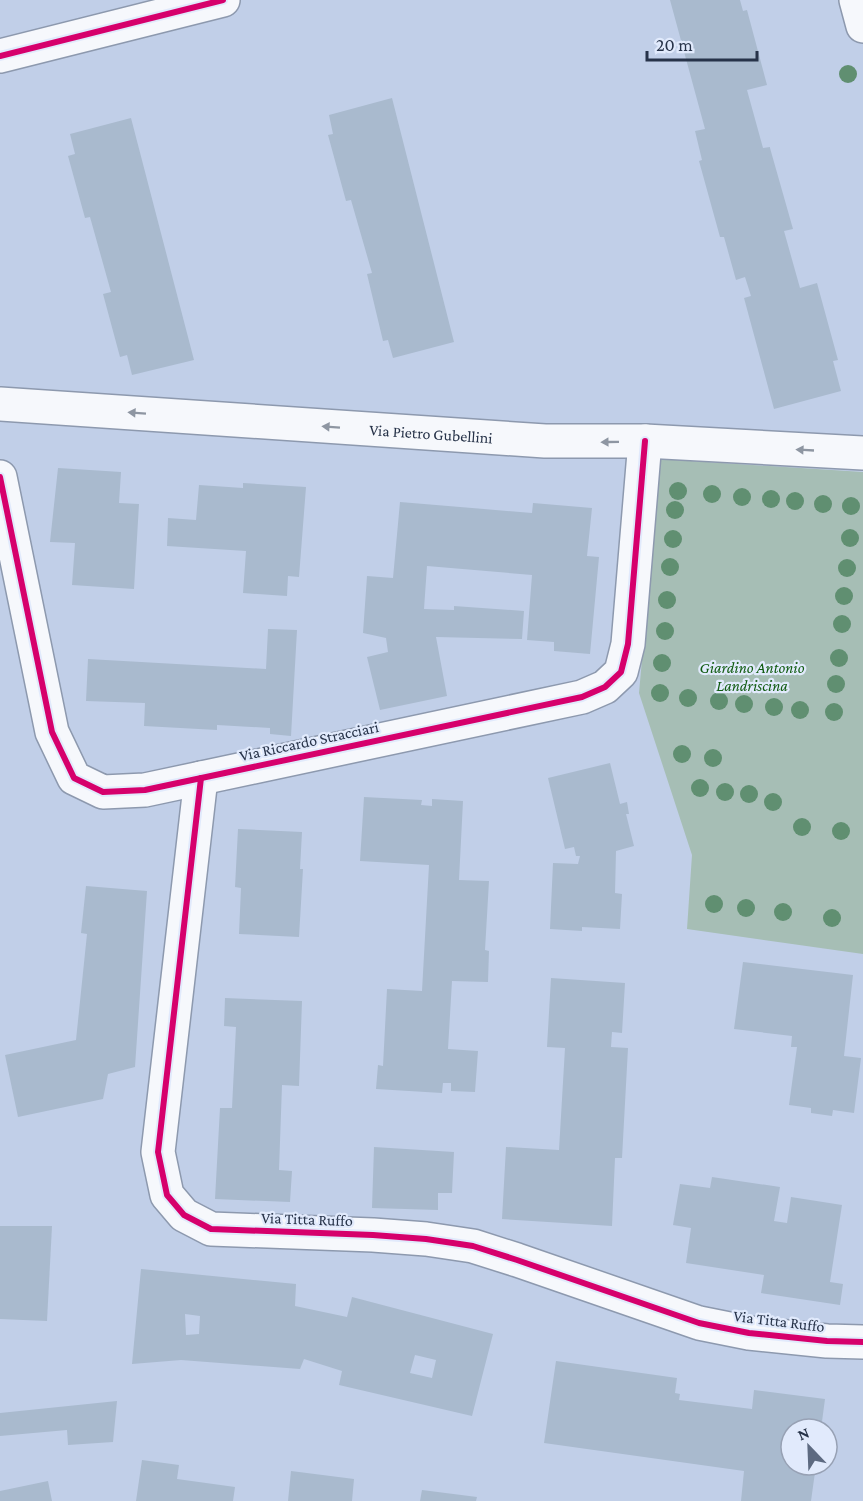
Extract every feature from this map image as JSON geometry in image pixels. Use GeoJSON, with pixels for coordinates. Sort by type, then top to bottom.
{"type":"FeatureCollection","features":[{"type":"Feature","properties":{"kind":"street"},"geometry":{"type":"LineString","coordinates":[[0,56],[223,0]]}},
{"type":"Feature","properties":{"kind":"street"},"geometry":{"type":"LineString","coordinates":[[856,0],[863,27]]}},
{"type":"Feature","properties":{"kind":"street","name":"Via Pietro Gubellini"},"geometry":{"type":"LineString","coordinates":[[0,404],[545,441],[645,441],[863,453]]}},
{"type":"Feature","properties":{"kind":"street","name":"Via Riccardo Stracciari"},"geometry":{"type":"LineString","coordinates":[[0,477],[52,732],[74,778],[103,792],[145,790],[582,697],[605,687],[621,672],[628,644],[645,441]]}},
{"type":"Feature","properties":{"kind":"street","name":"Via Titta Ruffo"},"geometry":{"type":"LineString","coordinates":[[201,778],[158,1152],[167,1195],[184,1215],[211,1229],[373,1234],[473,1246],[699,1323],[748,1333],[826,1341],[863,1342]]}},
{"type":"Feature","properties":{"kind":"green space","name":"Giardino Antonio Landriscina"},"geometry":{"type":"Polygon","coordinates":[[[660,459],[863,472],[863,954],[687,929],[692,855],[639,693],[660,459]]]}},
{"type":"Feature","properties":{"kind":"building"},"geometry":{"type":"Polygon","coordinates":[[[670,0],[740,0],[743,11],[747,10],[767,85],[747,90],[763,148],[770,147],[793,229],[784,231],[800,288],[817,283],[838,360],[833,361],[841,391],[774,409],[744,298],[751,296],[745,277],[736,280],[724,237],[720,237],[699,161],[702,160],[695,131],[705,129],[670,0]]]}},
{"type":"Feature","properties":{"kind":"building"},"geometry":{"type":"Polygon","coordinates":[[[392,98],[454,342],[393,358],[388,340],[383,341],[367,274],[372,273],[351,200],[346,201],[328,135],[333,134],[329,115],[392,98]]]}},
{"type":"Feature","properties":{"kind":"building"},"geometry":{"type":"Polygon","coordinates":[[[131,118],[194,360],[132,375],[127,355],[120,357],[103,294],[111,292],[90,217],[85,218],[68,156],[75,154],[70,134],[131,118]]]}},
{"type":"Feature","properties":{"kind":"building"},"geometry":{"type":"Polygon","coordinates":[[[58,468],[121,472],[119,503],[139,504],[134,589],[72,585],[75,543],[50,542],[58,468]]]}},
{"type":"Feature","properties":{"kind":"building"},"geometry":{"type":"Polygon","coordinates":[[[243,483],[306,487],[299,577],[288,576],[287,596],[243,593],[246,551],[167,546],[168,518],[196,520],[199,485],[243,488],[243,483]]]}},
{"type":"Feature","properties":{"kind":"building"},"geometry":{"type":"Polygon","coordinates":[[[400,502],[532,513],[533,503],[592,508],[587,556],[599,557],[590,654],[554,651],[554,642],[527,640],[532,575],[427,566],[424,609],[454,610],[454,606],[524,611],[522,639],[436,637],[447,696],[380,710],[367,657],[388,652],[386,638],[363,633],[367,576],[393,578],[400,502]]]}},
{"type":"Feature","properties":{"kind":"building"},"geometry":{"type":"Polygon","coordinates":[[[268,629],[297,630],[291,736],[270,734],[270,728],[217,725],[217,730],[144,726],[145,703],[86,701],[88,659],[266,669],[268,629]]]}},
{"type":"Feature","properties":{"kind":"building"},"geometry":{"type":"Polygon","coordinates":[[[610,763],[620,804],[627,802],[629,814],[626,814],[634,846],[616,851],[615,893],[622,894],[620,929],[582,927],[582,931],[550,929],[553,863],[578,864],[580,856],[576,856],[574,847],[565,849],[548,778],[610,763]]]}},
{"type":"Feature","properties":{"kind":"building"},"geometry":{"type":"Polygon","coordinates":[[[364,797],[422,800],[421,805],[432,806],[432,799],[463,801],[459,880],[489,881],[485,950],[489,951],[488,982],[452,981],[448,1049],[478,1051],[475,1092],[451,1091],[451,1083],[443,1083],[442,1093],[376,1089],[378,1065],[383,1066],[387,989],[422,991],[429,865],[360,861],[364,797]]]}},
{"type":"Feature","properties":{"kind":"building"},"geometry":{"type":"Polygon","coordinates":[[[238,829],[302,832],[300,869],[303,869],[299,937],[239,934],[241,888],[235,887],[238,829]]]}},
{"type":"Feature","properties":{"kind":"building"},"geometry":{"type":"Polygon","coordinates":[[[86,886],[147,891],[135,1067],[108,1074],[103,1099],[18,1117],[5,1055],[76,1040],[87,934],[81,933],[86,886]]]}},
{"type":"Feature","properties":{"kind":"building"},"geometry":{"type":"Polygon","coordinates":[[[743,962],[853,975],[844,1056],[861,1058],[854,1113],[833,1110],[832,1116],[811,1113],[811,1108],[789,1105],[797,1047],[791,1047],[792,1036],[734,1029],[743,962]]]}},
{"type":"Feature","properties":{"kind":"building"},"geometry":{"type":"Polygon","coordinates":[[[551,978],[625,983],[622,1033],[612,1032],[611,1047],[628,1048],[622,1158],[615,1158],[612,1226],[502,1219],[506,1147],[559,1150],[565,1048],[547,1047],[551,978]]]}},
{"type":"Feature","properties":{"kind":"building"},"geometry":{"type":"Polygon","coordinates":[[[225,998],[302,1001],[299,1086],[282,1085],[279,1170],[292,1171],[290,1202],[215,1199],[220,1108],[232,1108],[236,1027],[224,1026],[225,998]]]}},
{"type":"Feature","properties":{"kind":"building"},"geometry":{"type":"Polygon","coordinates":[[[374,1147],[454,1152],[452,1193],[438,1193],[438,1210],[372,1208],[374,1147]]]}},
{"type":"Feature","properties":{"kind":"building"},"geometry":{"type":"Polygon","coordinates":[[[712,1177],[780,1187],[774,1221],[787,1223],[791,1197],[842,1205],[830,1282],[843,1284],[840,1305],[761,1293],[764,1275],[686,1263],[691,1228],[673,1225],[680,1184],[710,1188],[712,1177]]]}},
{"type":"Feature","properties":{"kind":"building"},"geometry":{"type":"Polygon","coordinates":[[[0,1226],[52,1226],[47,1321],[0,1319],[0,1226]]]}},
{"type":"Feature","properties":{"kind":"building"},"geometry":{"type":"Polygon","coordinates":[[[141,1269],[296,1284],[295,1306],[347,1317],[352,1297],[493,1334],[472,1416],[339,1385],[342,1371],[304,1359],[300,1369],[181,1360],[132,1364],[141,1269]],[[185,1314],[186,1335],[199,1334],[200,1316],[185,1314]],[[415,1355],[410,1373],[432,1378],[436,1360],[415,1355]]]}},
{"type":"Feature","properties":{"kind":"building"},"geometry":{"type":"Polygon","coordinates":[[[556,1361],[677,1378],[675,1393],[680,1394],[679,1400],[752,1409],[754,1390],[825,1399],[823,1417],[779,1417],[779,1477],[814,1477],[811,1501],[741,1501],[744,1471],[544,1443],[556,1361]]]}},
{"type":"Feature","properties":{"kind":"building"},"geometry":{"type":"Polygon","coordinates":[[[117,1401],[113,1442],[68,1445],[67,1430],[0,1436],[0,1413],[117,1401]]]}},
{"type":"Feature","properties":{"kind":"building"},"geometry":{"type":"Polygon","coordinates":[[[142,1460],[179,1465],[177,1479],[235,1487],[233,1501],[136,1501],[142,1460]]]}},
{"type":"Feature","properties":{"kind":"building"},"geometry":{"type":"Polygon","coordinates":[[[291,1471],[354,1479],[352,1501],[288,1501],[291,1471]]]}},
{"type":"Feature","properties":{"kind":"building"},"geometry":{"type":"Polygon","coordinates":[[[48,1481],[52,1501],[0,1501],[0,1491],[48,1481]]]}},
{"type":"Feature","properties":{"kind":"building"},"geometry":{"type":"Polygon","coordinates":[[[422,1490],[477,1497],[476,1501],[420,1501],[422,1490]]]}},
{"type":"Feature","properties":{"kind":"cycle path"},"geometry":{"type":"LineString","coordinates":[[0,56],[223,0]]}},
{"type":"Feature","properties":{"kind":"cycle path"},"geometry":{"type":"LineString","coordinates":[[0,477],[52,732],[74,778],[103,792],[145,790],[582,697],[605,687],[621,672],[628,644],[645,441]]}},
{"type":"Feature","properties":{"kind":"cycle path"},"geometry":{"type":"LineString","coordinates":[[201,778],[158,1152],[167,1195],[184,1215],[211,1229],[373,1235],[426,1239],[473,1246],[699,1323],[749,1333],[827,1341],[863,1342]]}}]}
